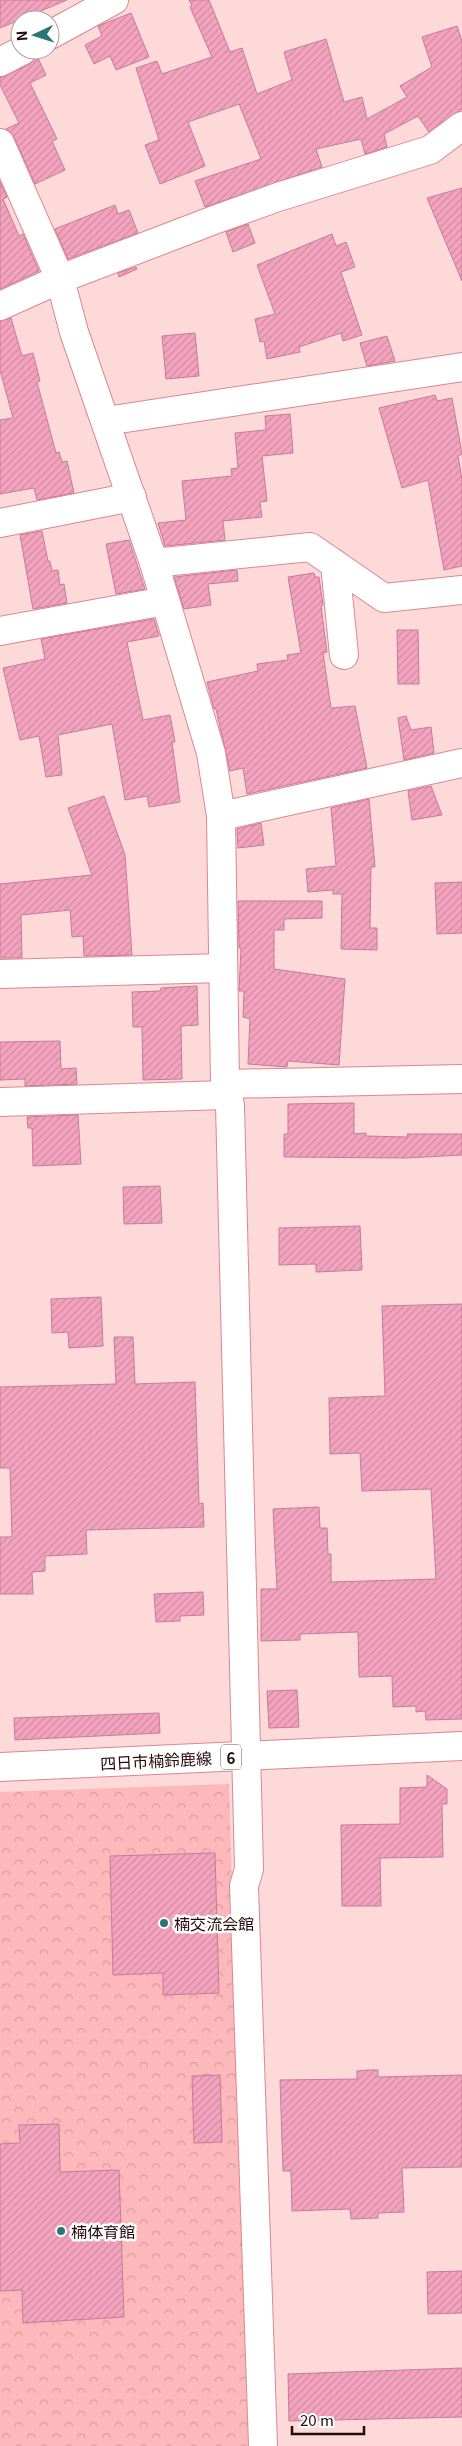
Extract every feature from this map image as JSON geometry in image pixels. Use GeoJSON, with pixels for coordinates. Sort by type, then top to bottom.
{"type":"FeatureCollection","features":[{"type":"Feature","properties":{"kind":"street"},"geometry":{"type":"LineString","coordinates":[[60,30],[114,0]]}},
{"type":"Feature","properties":{"kind":"street"},"geometry":{"type":"LineString","coordinates":[[0,306],[60,279],[278,197],[430,150],[462,126]]}},
{"type":"Feature","properties":{"kind":"street"},"geometry":{"type":"LineString","coordinates":[[0,143],[60,279],[74,332],[132,496],[211,753],[221,816],[225,1090],[230,1105],[247,1756],[249,1869],[244,1886],[263,2446]]}},
{"type":"Feature","properties":{"kind":"street"},"geometry":{"type":"LineString","coordinates":[[106,421],[461,372]]}},
{"type":"Feature","properties":{"kind":"street"},"geometry":{"type":"LineString","coordinates":[[0,523],[132,496]]}},
{"type":"Feature","properties":{"kind":"street"},"geometry":{"type":"LineString","coordinates":[[154,563],[310,547],[384,598],[462,590]]}},
{"type":"Feature","properties":{"kind":"street"},"geometry":{"type":"LineString","coordinates":[[335,564],[344,655]]}},
{"type":"Feature","properties":{"kind":"street"},"geometry":{"type":"LineString","coordinates":[[0,631],[165,601]]}},
{"type":"Feature","properties":{"kind":"street"},"geometry":{"type":"LineString","coordinates":[[221,816],[462,763]]}},
{"type":"Feature","properties":{"kind":"street"},"geometry":{"type":"LineString","coordinates":[[0,974],[223,968]]}},
{"type":"Feature","properties":{"kind":"street"},"geometry":{"type":"LineString","coordinates":[[0,1102],[462,1078]]}},
{"type":"Feature","properties":{"kind":"street","name":"四日市楠鈴鹿線"},"geometry":{"type":"LineString","coordinates":[[0,1767],[462,1746]]}},
{"type":"Feature","properties":{"kind":"green space"},"geometry":{"type":"Polygon","coordinates":[[[229,1784],[248,2446],[0,2446],[0,1792],[229,1784]]]}},
{"type":"Feature","properties":{"kind":"building"},"geometry":{"type":"Polygon","coordinates":[[[0,0],[67,0],[43,10],[10,10],[10,24],[0,28],[0,0]]]}},
{"type":"Feature","properties":{"kind":"building"},"geometry":{"type":"Polygon","coordinates":[[[189,0],[209,0],[230,52],[242,48],[257,94],[292,80],[284,52],[326,39],[344,102],[362,97],[367,119],[407,97],[400,86],[432,67],[422,37],[457,26],[462,41],[462,109],[429,132],[418,116],[384,134],[387,147],[365,154],[361,139],[316,149],[322,167],[205,207],[195,181],[261,159],[239,104],[188,122],[205,166],[160,184],[145,145],[159,140],[136,68],[157,61],[162,74],[212,57],[190,7],[192,6],[189,0]]]}},
{"type":"Feature","properties":{"kind":"building"},"geometry":{"type":"Polygon","coordinates":[[[131,13],[149,57],[116,70],[110,56],[94,64],[85,45],[102,36],[98,26],[131,13]]]}},
{"type":"Feature","properties":{"kind":"building"},"geometry":{"type":"Polygon","coordinates":[[[34,60],[39,60],[46,75],[30,83],[57,139],[52,141],[65,170],[35,184],[14,137],[6,129],[19,123],[0,85],[0,78],[30,64],[34,60]]]}},
{"type":"Feature","properties":{"kind":"building"},"geometry":{"type":"Polygon","coordinates":[[[0,182],[7,197],[3,199],[19,236],[23,234],[39,271],[0,289],[0,182]]]}},
{"type":"Feature","properties":{"kind":"building"},"geometry":{"type":"Polygon","coordinates":[[[462,188],[462,281],[427,198],[462,188]]]}},
{"type":"Feature","properties":{"kind":"building"},"geometry":{"type":"Polygon","coordinates":[[[115,205],[118,214],[129,210],[138,233],[68,259],[55,229],[115,205]]]}},
{"type":"Feature","properties":{"kind":"building"},"geometry":{"type":"Polygon","coordinates":[[[248,224],[255,243],[233,252],[226,232],[248,224]]]}},
{"type":"Feature","properties":{"kind":"building"},"geometry":{"type":"Polygon","coordinates":[[[332,234],[336,246],[346,242],[355,267],[341,272],[362,335],[343,341],[341,333],[299,347],[300,352],[267,359],[264,341],[260,342],[255,319],[275,314],[257,265],[332,234]]]}},
{"type":"Feature","properties":{"kind":"building"},"geometry":{"type":"Polygon","coordinates":[[[136,267],[137,269],[119,277],[118,273],[136,267]]]}},
{"type":"Feature","properties":{"kind":"building"},"geometry":{"type":"Polygon","coordinates":[[[11,318],[22,356],[33,353],[40,381],[37,382],[56,453],[59,452],[62,462],[67,461],[74,493],[37,500],[34,488],[0,494],[0,420],[13,418],[0,370],[0,321],[11,318]]]}},
{"type":"Feature","properties":{"kind":"building"},"geometry":{"type":"Polygon","coordinates":[[[195,333],[199,376],[166,379],[162,336],[195,333]]]}},
{"type":"Feature","properties":{"kind":"building"},"geometry":{"type":"Polygon","coordinates":[[[387,336],[395,361],[367,366],[360,343],[387,336]]]}},
{"type":"Feature","properties":{"kind":"building"},"geometry":{"type":"Polygon","coordinates":[[[435,395],[437,401],[452,398],[462,454],[458,456],[462,479],[462,566],[444,570],[428,480],[402,488],[379,408],[435,395]]]}},
{"type":"Feature","properties":{"kind":"building"},"geometry":{"type":"Polygon","coordinates":[[[290,414],[293,453],[262,456],[267,501],[260,502],[262,517],[223,521],[225,540],[165,546],[158,523],[186,520],[182,481],[232,476],[231,469],[238,468],[235,433],[266,430],[265,416],[290,414]]]}},
{"type":"Feature","properties":{"kind":"building"},"geometry":{"type":"Polygon","coordinates":[[[42,531],[48,561],[50,561],[52,571],[58,570],[60,585],[64,584],[67,603],[33,609],[20,535],[42,531]]]}},
{"type":"Feature","properties":{"kind":"building"},"geometry":{"type":"Polygon","coordinates":[[[129,540],[145,589],[116,594],[106,544],[129,540]]]}},
{"type":"Feature","properties":{"kind":"building"},"geometry":{"type":"Polygon","coordinates":[[[237,570],[238,581],[208,584],[211,605],[184,609],[174,577],[237,570]]]}},
{"type":"Feature","properties":{"kind":"building"},"geometry":{"type":"Polygon","coordinates":[[[314,573],[315,577],[319,577],[323,605],[321,606],[327,652],[323,653],[331,708],[355,706],[367,768],[247,794],[243,768],[230,771],[216,709],[214,709],[207,682],[258,671],[257,664],[288,660],[287,655],[301,653],[288,577],[314,573]]]}},
{"type":"Feature","properties":{"kind":"building"},"geometry":{"type":"Polygon","coordinates":[[[154,619],[159,636],[127,642],[143,720],[170,715],[175,742],[172,742],[180,802],[149,807],[147,796],[125,800],[112,724],[58,735],[62,775],[46,777],[39,736],[20,740],[3,668],[45,659],[41,639],[154,619]]]}},
{"type":"Feature","properties":{"kind":"building"},"geometry":{"type":"Polygon","coordinates":[[[397,630],[418,630],[419,684],[398,684],[397,630]]]}},
{"type":"Feature","properties":{"kind":"building"},"geometry":{"type":"Polygon","coordinates":[[[406,716],[411,730],[431,727],[434,753],[404,760],[398,718],[406,716]]]}},
{"type":"Feature","properties":{"kind":"building"},"geometry":{"type":"Polygon","coordinates":[[[431,786],[442,815],[412,820],[408,791],[431,786]]]}},
{"type":"Feature","properties":{"kind":"building"},"geometry":{"type":"Polygon","coordinates":[[[104,796],[125,855],[132,955],[84,956],[83,936],[72,937],[70,910],[21,915],[22,958],[0,958],[0,884],[92,875],[68,808],[104,796]]]}},
{"type":"Feature","properties":{"kind":"building"},"geometry":{"type":"Polygon","coordinates":[[[369,799],[375,867],[371,867],[370,928],[377,928],[377,950],[341,949],[342,894],[333,894],[333,890],[308,892],[306,869],[336,866],[331,808],[369,799]]]}},
{"type":"Feature","properties":{"kind":"building"},"geometry":{"type":"Polygon","coordinates":[[[261,823],[264,845],[238,848],[237,829],[261,823]]]}},
{"type":"Feature","properties":{"kind":"building"},"geometry":{"type":"Polygon","coordinates":[[[462,882],[462,933],[437,934],[435,883],[462,882]]]}},
{"type":"Feature","properties":{"kind":"building"},"geometry":{"type":"Polygon","coordinates":[[[238,901],[322,901],[322,918],[284,919],[284,930],[274,930],[274,969],[345,979],[339,1065],[288,1061],[287,1067],[248,1064],[250,1019],[243,1017],[244,991],[239,991],[241,948],[239,948],[238,901]]]}},
{"type":"Feature","properties":{"kind":"building"},"geometry":{"type":"Polygon","coordinates":[[[197,986],[198,1025],[181,1026],[182,1079],[143,1080],[142,1027],[133,1027],[132,992],[160,991],[161,988],[197,986]]]}},
{"type":"Feature","properties":{"kind":"building"},"geometry":{"type":"Polygon","coordinates":[[[60,1041],[61,1069],[76,1068],[77,1084],[25,1086],[25,1079],[0,1080],[0,1042],[60,1041]]]}},
{"type":"Feature","properties":{"kind":"building"},"geometry":{"type":"Polygon","coordinates":[[[354,1103],[354,1134],[366,1133],[366,1136],[408,1137],[407,1134],[462,1134],[462,1155],[406,1158],[284,1157],[284,1134],[288,1134],[288,1104],[354,1103]]]}},
{"type":"Feature","properties":{"kind":"building"},"geometry":{"type":"Polygon","coordinates":[[[78,1115],[81,1164],[33,1166],[32,1128],[28,1128],[27,1117],[78,1115]]]}},
{"type":"Feature","properties":{"kind":"building"},"geometry":{"type":"Polygon","coordinates":[[[160,1186],[162,1223],[124,1224],[123,1187],[160,1186]]]}},
{"type":"Feature","properties":{"kind":"building"},"geometry":{"type":"Polygon","coordinates":[[[360,1226],[362,1270],[316,1272],[316,1264],[279,1265],[279,1228],[360,1226]]]}},
{"type":"Feature","properties":{"kind":"building"},"geometry":{"type":"Polygon","coordinates":[[[101,1297],[103,1346],[69,1348],[68,1332],[52,1333],[51,1299],[101,1297]]]}},
{"type":"Feature","properties":{"kind":"building"},"geometry":{"type":"Polygon","coordinates":[[[462,1304],[462,1719],[426,1720],[425,1711],[416,1712],[416,1706],[393,1707],[392,1676],[359,1677],[358,1632],[300,1634],[300,1640],[261,1641],[261,1589],[277,1589],[273,1509],[319,1507],[320,1528],[327,1528],[328,1554],[331,1554],[331,1582],[436,1579],[431,1489],[362,1491],[360,1453],[330,1454],[329,1398],[385,1396],[382,1306],[462,1304]]]}},
{"type":"Feature","properties":{"kind":"building"},"geometry":{"type":"Polygon","coordinates":[[[114,1337],[133,1337],[135,1384],[195,1382],[199,1504],[203,1503],[204,1527],[86,1530],[87,1554],[45,1556],[45,1571],[32,1572],[33,1594],[0,1594],[0,1537],[12,1537],[10,1468],[0,1468],[0,1387],[116,1384],[114,1337]]]}},
{"type":"Feature","properties":{"kind":"building"},"geometry":{"type":"Polygon","coordinates":[[[203,1592],[204,1615],[180,1616],[180,1621],[156,1622],[154,1594],[203,1592]]]}},
{"type":"Feature","properties":{"kind":"building"},"geometry":{"type":"Polygon","coordinates":[[[297,1690],[299,1727],[269,1728],[267,1691],[297,1690]]]}},
{"type":"Feature","properties":{"kind":"building"},"geometry":{"type":"Polygon","coordinates":[[[159,1713],[160,1733],[15,1740],[14,1718],[159,1713]]]}},
{"type":"Feature","properties":{"kind":"building"},"geometry":{"type":"Polygon","coordinates":[[[427,1775],[447,1789],[447,1804],[442,1804],[443,1857],[380,1858],[381,1906],[342,1906],[341,1825],[400,1824],[400,1788],[427,1787],[427,1775]]]}},
{"type":"Feature","properties":{"kind":"building","name":"楠交流会館"},"geometry":{"type":"Polygon","coordinates":[[[215,1853],[219,1993],[163,1995],[163,1973],[113,1975],[110,1856],[215,1853]]]}},
{"type":"Feature","properties":{"kind":"building"},"geometry":{"type":"Polygon","coordinates":[[[378,2070],[378,2077],[462,2075],[462,2167],[402,2168],[404,2212],[378,2213],[378,2218],[351,2219],[350,2209],[292,2211],[291,2171],[283,2171],[280,2080],[357,2079],[357,2071],[378,2070]]]}},
{"type":"Feature","properties":{"kind":"building"},"geometry":{"type":"Polygon","coordinates":[[[220,2075],[222,2142],[194,2143],[192,2076],[220,2075]]]}},
{"type":"Feature","properties":{"kind":"building","name":"楠体育館"},"geometry":{"type":"Polygon","coordinates":[[[59,2124],[60,2172],[119,2170],[124,2317],[23,2323],[22,2290],[0,2291],[0,2144],[20,2143],[19,2125],[59,2124]]]}},
{"type":"Feature","properties":{"kind":"building"},"geometry":{"type":"Polygon","coordinates":[[[462,2271],[462,2313],[428,2314],[427,2272],[462,2271]]]}},
{"type":"Feature","properties":{"kind":"building"},"geometry":{"type":"Polygon","coordinates":[[[462,2368],[462,2417],[289,2421],[288,2374],[462,2368]]]}},
{"type":"Feature","properties":{"kind":"place","name":"楠交流会館"},"geometry":{"type":"Point","coordinates":[164,1923]}},
{"type":"Feature","properties":{"kind":"place","name":"楠体育館"},"geometry":{"type":"Point","coordinates":[61,2231]}}]}
